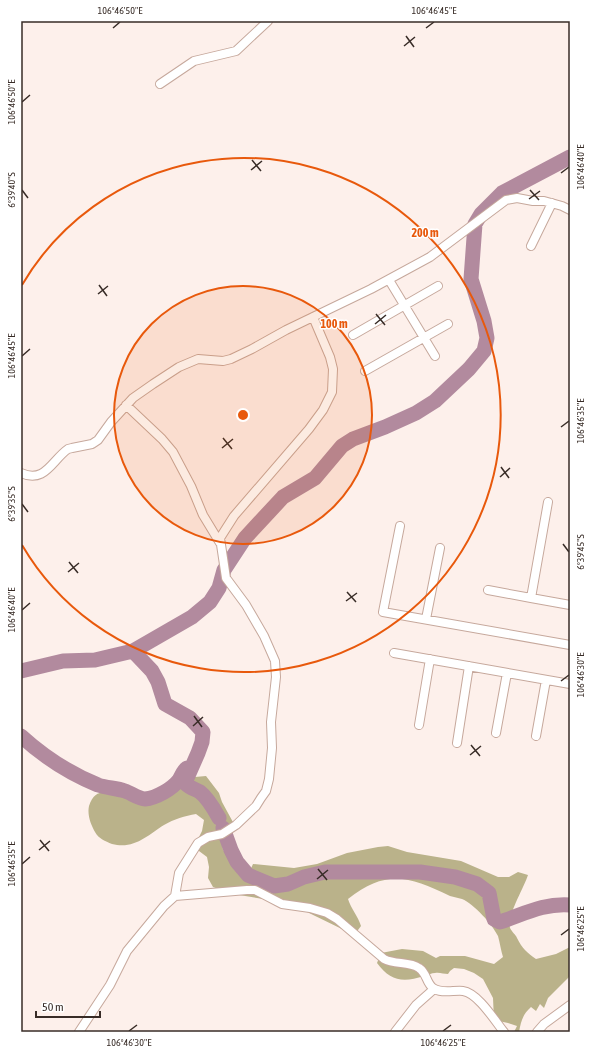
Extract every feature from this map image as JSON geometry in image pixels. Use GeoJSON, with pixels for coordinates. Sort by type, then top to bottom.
{"type":"FeatureCollection","features":[{"type":"Feature","properties":{"kind":"street"},"geometry":{"type":"LineString","coordinates":[[160,84],[194,62],[236,51],[268,21]]}},
{"type":"Feature","properties":{"kind":"street"},"geometry":{"type":"LineString","coordinates":[[21,474],[31,477],[44,473],[68,449],[92,444],[103,435],[126,405],[142,391],[190,362],[198,359],[223,361],[231,359],[389,280],[430,257],[506,200],[511,198],[544,201],[570,210]]}},
{"type":"Feature","properties":{"kind":"street"},"geometry":{"type":"LineString","coordinates":[[531,246],[552,203]]}},
{"type":"Feature","properties":{"kind":"street"},"geometry":{"type":"LineString","coordinates":[[389,280],[434,356]]}},
{"type":"Feature","properties":{"kind":"street"},"geometry":{"type":"LineString","coordinates":[[353,336],[438,286]]}},
{"type":"Feature","properties":{"kind":"street"},"geometry":{"type":"LineString","coordinates":[[79,1032],[110,985],[127,951],[164,906],[175,896],[179,874],[195,846],[202,839],[223,834],[236,825],[256,806],[266,791],[268,785],[272,748],[271,722],[276,666],[264,636],[246,605],[225,576],[220,543],[221,536],[234,516],[309,429],[323,410],[332,392],[334,385],[333,368],[330,357],[313,317]]}},
{"type":"Feature","properties":{"kind":"street"},"geometry":{"type":"LineString","coordinates":[[365,371],[448,324]]}},
{"type":"Feature","properties":{"kind":"street"},"geometry":{"type":"LineString","coordinates":[[126,405],[162,439],[173,452],[191,486],[203,515],[220,543]]}},
{"type":"Feature","properties":{"kind":"street"},"geometry":{"type":"LineString","coordinates":[[531,598],[548,502]]}},
{"type":"Feature","properties":{"kind":"street"},"geometry":{"type":"LineString","coordinates":[[400,526],[383,612],[570,645]]}},
{"type":"Feature","properties":{"kind":"street"},"geometry":{"type":"LineString","coordinates":[[426,619],[440,548]]}},
{"type":"Feature","properties":{"kind":"street"},"geometry":{"type":"LineString","coordinates":[[488,590],[570,604]]}},
{"type":"Feature","properties":{"kind":"street"},"geometry":{"type":"LineString","coordinates":[[394,653],[570,684]]}},
{"type":"Feature","properties":{"kind":"street"},"geometry":{"type":"LineString","coordinates":[[419,725],[430,659]]}},
{"type":"Feature","properties":{"kind":"street"},"geometry":{"type":"LineString","coordinates":[[458,743],[469,666]]}},
{"type":"Feature","properties":{"kind":"street"},"geometry":{"type":"LineString","coordinates":[[496,733],[507,673]]}},
{"type":"Feature","properties":{"kind":"street"},"geometry":{"type":"LineString","coordinates":[[536,736],[546,680]]}},
{"type":"Feature","properties":{"kind":"street"},"geometry":{"type":"LineString","coordinates":[[175,896],[251,890],[282,904],[310,908],[327,913],[337,919],[384,959],[393,963],[412,965],[420,968],[425,973],[430,985],[434,989],[463,991],[471,994],[504,1032]]}},
{"type":"Feature","properties":{"kind":"street"},"geometry":{"type":"LineString","coordinates":[[395,1032],[418,1003],[434,989]]}},
{"type":"Feature","properties":{"kind":"street"},"geometry":{"type":"LineString","coordinates":[[537,1032],[544,1024],[570,1005]]}},
{"type":"Feature","properties":{"kind":"shaded area"},"geometry":{"type":"Polygon","coordinates":[[[206,776],[219,793],[222,802],[234,824],[222,826],[223,850],[232,856],[248,875],[253,864],[294,868],[317,864],[347,853],[388,846],[407,852],[461,861],[498,877],[509,877],[518,872],[528,875],[513,909],[510,928],[527,952],[536,959],[556,954],[570,947],[570,976],[548,998],[544,1008],[540,1004],[536,1011],[531,1007],[526,1012],[519,1032],[514,1032],[517,1026],[494,1020],[493,998],[483,979],[474,973],[464,969],[454,968],[448,974],[434,973],[403,980],[387,974],[377,963],[381,953],[402,949],[423,951],[436,958],[440,956],[465,956],[494,964],[503,957],[498,936],[492,926],[482,915],[472,905],[462,899],[450,896],[410,880],[386,880],[374,883],[348,899],[361,926],[355,934],[307,912],[275,901],[233,894],[213,887],[208,878],[209,867],[207,857],[199,851],[197,841],[202,831],[204,820],[196,814],[172,821],[146,837],[127,845],[112,844],[105,841],[100,838],[92,826],[89,816],[89,806],[93,798],[99,793],[106,792],[137,802],[153,802],[169,797],[180,785],[186,784],[195,777],[206,776]]]}},
{"type":"Feature","properties":{"kind":"waterway"},"geometry":{"type":"LineString","coordinates":[[21,671],[63,661],[95,660],[133,651],[192,617],[210,602],[219,588],[224,570],[245,538],[283,497],[315,478],[342,446],[353,439],[416,413],[435,401],[469,369],[484,351],[487,338],[484,321],[471,279],[475,224],[481,214],[502,193],[570,157]]}},
{"type":"Feature","properties":{"kind":"waterway"},"geometry":{"type":"LineString","coordinates":[[133,651],[152,671],[158,682],[165,704],[190,718],[203,732],[202,742],[187,778],[186,784],[203,794],[219,818]]}},
{"type":"Feature","properties":{"kind":"waterway"},"geometry":{"type":"LineString","coordinates":[[21,736],[48,757],[78,776],[98,785],[125,791],[143,799],[154,797],[168,790],[179,780],[187,768]]}},
{"type":"Feature","properties":{"kind":"waterway"},"geometry":{"type":"LineString","coordinates":[[223,828],[237,862],[248,875],[274,886],[288,884],[304,877],[325,872],[420,872],[455,877],[477,884],[489,893],[494,919],[500,922],[543,907],[570,905]]}}]}
